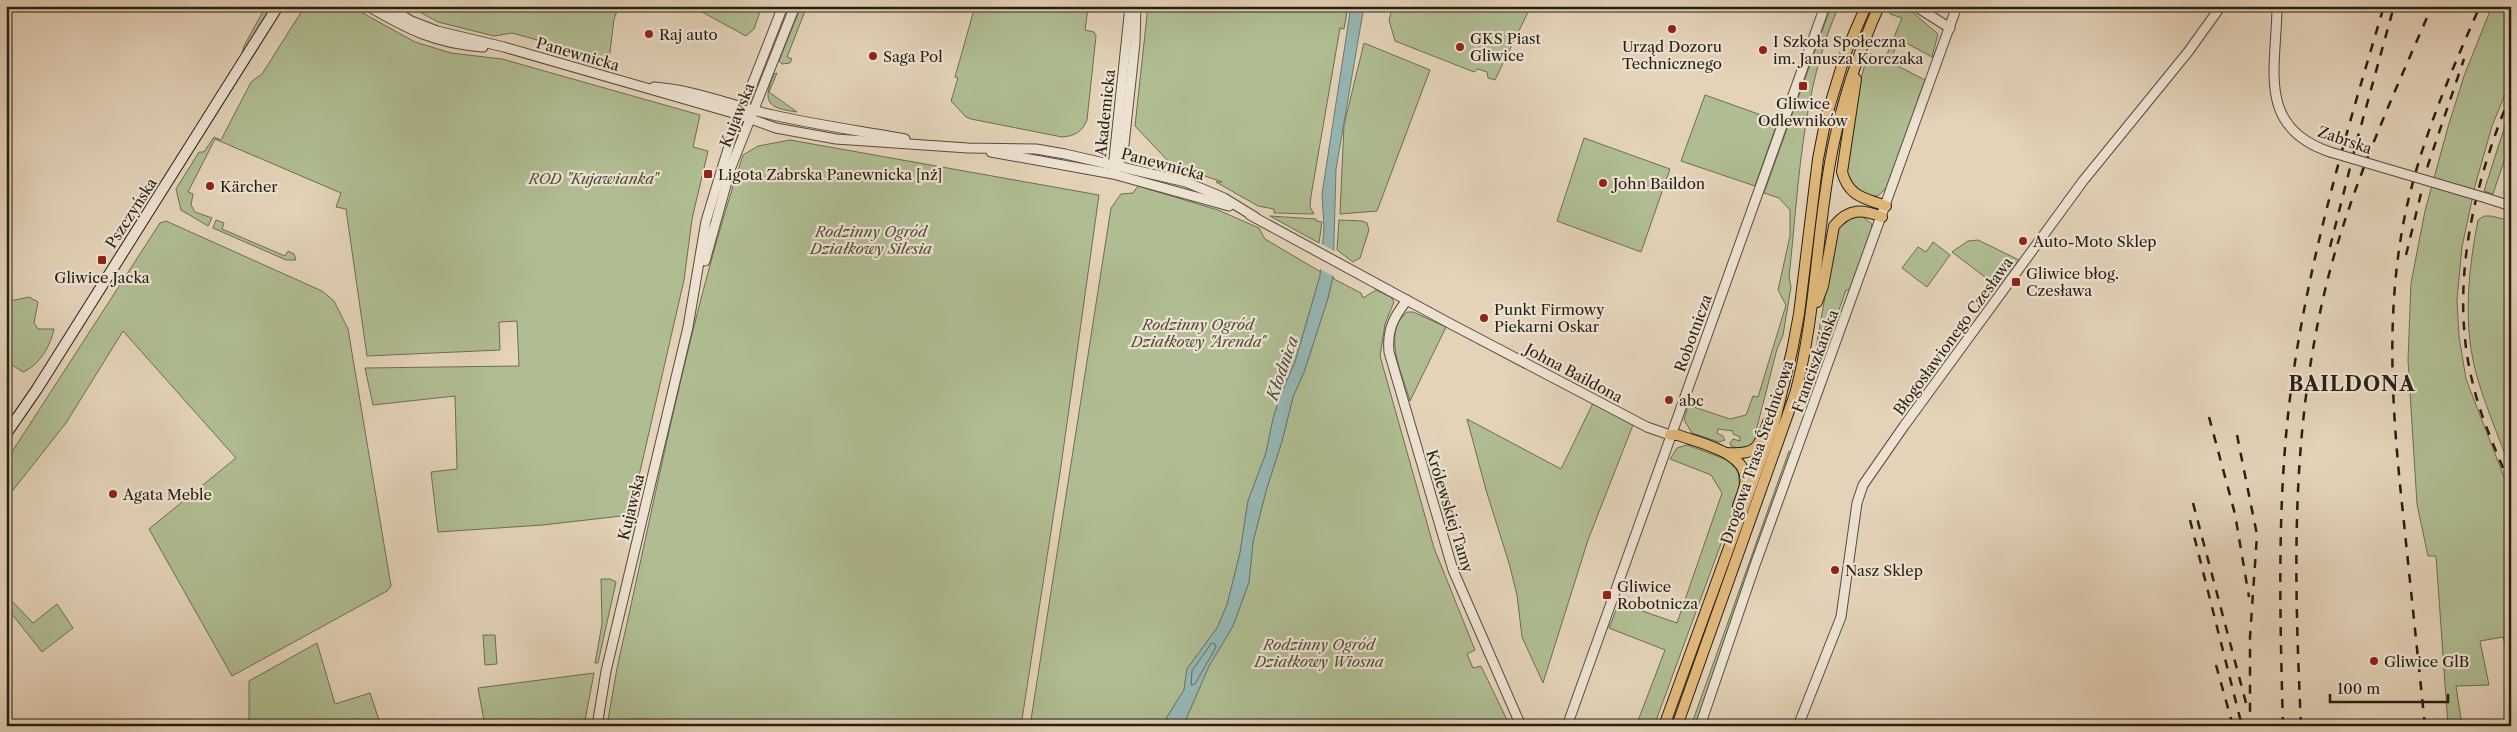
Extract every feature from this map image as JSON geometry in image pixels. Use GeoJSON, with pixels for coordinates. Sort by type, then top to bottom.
{"type":"FeatureCollection","features":[{"type":"Feature","properties":{"kind":"main road","name":"Pszczyńska"},"geometry":{"type":"LineString","coordinates":[[6,434],[37,389],[278,6]]}},
{"type":"Feature","properties":{"kind":"main road","name":"Drogowa Trasa Średnicowa"},"geometry":{"type":"LineString","coordinates":[[1664,726],[1764,454],[1784,388],[1799,314],[1818,158],[1826,118],[1846,52],[1866,6]]}},
{"type":"Feature","properties":{"kind":"main road","name":"Drogowa Trasa Średnicowa"},"geometry":{"type":"LineString","coordinates":[[1677,726],[1784,428],[1802,370],[1811,319],[1832,147],[1859,52],[1879,6]]}},
{"type":"Feature","properties":{"kind":"main road"},"geometry":{"type":"LineString","coordinates":[[1859,52],[1842,172],[1845,182],[1851,191],[1862,198],[1886,206]]}},
{"type":"Feature","properties":{"kind":"main road"},"geometry":{"type":"LineString","coordinates":[[1811,319],[1823,286],[1834,226],[1840,219],[1852,211],[1860,210],[1882,217]]}},
{"type":"Feature","properties":{"kind":"main road"},"geometry":{"type":"LineString","coordinates":[[1670,435],[1678,435],[1727,453],[1748,453],[1757,448],[1774,404],[1784,388]]}},
{"type":"Feature","properties":{"kind":"main road"},"geometry":{"type":"LineString","coordinates":[[1727,453],[1744,470],[1746,482],[1734,517],[1729,548]]}},
{"type":"Feature","properties":{"kind":"street","name":"Panewnicka"},"geometry":{"type":"LineString","coordinates":[[368,6],[430,38],[452,44],[510,48]]}},
{"type":"Feature","properties":{"kind":"street","name":"Panewnicka"},"geometry":{"type":"LineString","coordinates":[[387,6],[410,21],[437,32],[510,48],[639,86],[741,111],[776,128],[836,139],[922,143],[1115,168],[1136,169],[1186,182],[1208,190],[1356,272]]}},
{"type":"Feature","properties":{"kind":"street","name":"Kujawska"},"geometry":{"type":"LineString","coordinates":[[694,294],[706,221],[741,111],[783,6]]}},
{"type":"Feature","properties":{"kind":"street","name":"Kujawska"},"geometry":{"type":"LineString","coordinates":[[597,726],[606,670],[694,294],[731,167],[795,6]]}},
{"type":"Feature","properties":{"kind":"street","name":"Akademicka"},"geometry":{"type":"LineString","coordinates":[[1115,168],[1114,144],[1130,6]]}},
{"type":"Feature","properties":{"kind":"street","name":"Akademicka"},"geometry":{"type":"LineString","coordinates":[[1115,168],[1123,154],[1133,61],[1136,6]]}},
{"type":"Feature","properties":{"kind":"street","name":"Robotnicza"},"geometry":{"type":"LineString","coordinates":[[1567,726],[1825,6]]}},
{"type":"Feature","properties":{"kind":"street"},"geometry":{"type":"LineString","coordinates":[[1915,6],[1950,28]]}},
{"type":"Feature","properties":{"kind":"street","name":"Franciszkańska"},"geometry":{"type":"LineString","coordinates":[[1700,726],[1755,565],[1958,6]]}},
{"type":"Feature","properties":{"kind":"street","name":"Błogosławionego Czesława"},"geometry":{"type":"LineString","coordinates":[[1798,726],[1840,617],[1857,503],[1863,485],[2083,180],[2188,52],[2221,6]]}},
{"type":"Feature","properties":{"kind":"street","name":"Zabrska"},"geometry":{"type":"LineString","coordinates":[[2278,6],[2272,79],[2276,102],[2283,116],[2298,134],[2318,148],[2511,206]]}},
{"type":"Feature","properties":{"kind":"street"},"geometry":{"type":"LineString","coordinates":[[724,100],[740,98],[753,83]]}},
{"type":"Feature","properties":{"kind":"street","name":"Panewnicka"},"geometry":{"type":"LineString","coordinates":[[639,86],[663,88],[724,100],[741,111]]}},
{"type":"Feature","properties":{"kind":"street"},"geometry":{"type":"LineString","coordinates":[[763,87],[762,103],[773,115]]}},
{"type":"Feature","properties":{"kind":"street","name":"Panewnicka"},"geometry":{"type":"LineString","coordinates":[[752,115],[773,115],[922,143]]}},
{"type":"Feature","properties":{"kind":"street"},"geometry":{"type":"LineString","coordinates":[[1098,161],[1106,158],[1114,144]]}},
{"type":"Feature","properties":{"kind":"street","name":"Panewnicka"},"geometry":{"type":"LineString","coordinates":[[968,148],[1036,149],[1098,161],[1255,217]]}},
{"type":"Feature","properties":{"kind":"street"},"geometry":{"type":"LineString","coordinates":[[1123,154],[1136,169]]}},
{"type":"Feature","properties":{"kind":"street","name":"Zabrska"},"geometry":{"type":"LineString","coordinates":[[2486,198],[2511,198]]}},
{"type":"Feature","properties":{"kind":"street","name":"Johna Baildona"},"geometry":{"type":"LineString","coordinates":[[1356,272],[1647,427],[1670,435]]}},
{"type":"Feature","properties":{"kind":"street","name":"Królewskiej Tamy"},"geometry":{"type":"LineString","coordinates":[[1406,300],[1395,316],[1388,334],[1389,352],[1453,570],[1521,726]]}},
{"type":"Feature","properties":{"kind":"green space"},"geometry":{"type":"Polygon","coordinates":[[[266,6],[279,6],[239,68],[244,46],[266,6]]]}},
{"type":"Feature","properties":{"kind":"green space","name":"ROD \"Kujawianka\""},"geometry":{"type":"Polygon","coordinates":[[[305,6],[350,6],[415,42],[451,53],[502,59],[700,115],[693,147],[708,151],[692,219],[684,280],[630,515],[543,525],[438,532],[431,472],[457,469],[455,396],[373,405],[365,368],[519,366],[517,321],[499,322],[500,350],[367,356],[346,209],[336,207],[341,193],[215,139],[188,192],[193,194],[191,205],[195,212],[212,218],[208,226],[181,210],[176,189],[199,152],[204,152],[214,137],[221,140],[251,82],[262,74],[305,6]]]}},
{"type":"Feature","properties":{"kind":"green space"},"geometry":{"type":"Polygon","coordinates":[[[409,6],[619,6],[614,19],[609,60],[512,33],[494,36],[438,22],[409,6]]]}},
{"type":"Feature","properties":{"kind":"green space"},"geometry":{"type":"Polygon","coordinates":[[[691,6],[762,6],[754,29],[746,36],[691,6]]]}},
{"type":"Feature","properties":{"kind":"green space"},"geometry":{"type":"Polygon","coordinates":[[[801,6],[807,6],[787,57],[792,59],[790,63],[782,64],[779,61],[801,6]]]}},
{"type":"Feature","properties":{"kind":"green space"},"geometry":{"type":"Polygon","coordinates":[[[975,6],[1088,8],[1085,30],[1094,32],[1096,36],[1087,120],[1083,128],[1071,136],[1062,137],[971,119],[966,117],[951,101],[958,78],[955,77],[975,6]]]}},
{"type":"Feature","properties":{"kind":"green space"},"geometry":{"type":"Polygon","coordinates":[[[1148,6],[1348,6],[1344,29],[1340,28],[1311,196],[1310,207],[1314,214],[1274,213],[1274,209],[1258,206],[1216,182],[1222,182],[1171,164],[1135,126],[1148,6]]]}},
{"type":"Feature","properties":{"kind":"green space","name":"GKS Piast Gliwice"},"geometry":{"type":"Polygon","coordinates":[[[1393,6],[1531,6],[1495,80],[1488,78],[1487,72],[1478,69],[1474,72],[1395,41],[1389,20],[1393,6]]]}},
{"type":"Feature","properties":{"kind":"green space"},"geometry":{"type":"Polygon","coordinates":[[[1831,6],[1839,6],[1826,38],[1809,105],[1799,174],[1789,277],[1791,287],[1783,335],[1777,349],[1755,435],[1759,437],[1756,444],[1741,449],[1731,446],[1730,443],[1733,439],[1740,441],[1740,437],[1733,434],[1733,431],[1718,429],[1717,433],[1723,436],[1725,440],[1719,442],[1692,433],[1684,420],[1688,405],[1730,419],[1746,415],[1753,396],[1758,397],[1786,305],[1778,290],[1790,236],[1790,210],[1779,198],[1764,193],[1831,6]]]}},
{"type":"Feature","properties":{"kind":"green space"},"geometry":{"type":"Polygon","coordinates":[[[1894,6],[1911,11],[1938,34],[1932,57],[1899,39],[1890,62],[1925,80],[1889,185],[1878,196],[1869,196],[1855,191],[1845,169],[1862,75],[1868,53],[1885,59],[1902,18],[1890,14],[1894,6]]]}},
{"type":"Feature","properties":{"kind":"green space"},"geometry":{"type":"Polygon","coordinates":[[[2492,6],[2511,6],[2511,80],[2492,126],[2475,186],[2462,247],[2457,300],[2459,336],[2466,379],[2511,495],[2511,666],[2503,637],[2480,641],[2489,685],[2456,686],[2462,726],[2448,726],[2436,556],[2428,556],[2417,504],[2408,360],[2411,283],[2425,211],[2448,127],[2464,76],[2492,6]]]}},
{"type":"Feature","properties":{"kind":"green space"},"geometry":{"type":"Polygon","coordinates":[[[1364,43],[1430,70],[1377,211],[1340,214],[1344,125],[1364,43]]]}},
{"type":"Feature","properties":{"kind":"green space"},"geometry":{"type":"Polygon","coordinates":[[[777,73],[769,92],[797,112],[773,106],[770,102],[768,91],[774,74],[777,73]]]}},
{"type":"Feature","properties":{"kind":"green space"},"geometry":{"type":"Polygon","coordinates":[[[1705,95],[1778,121],[1755,186],[1681,161],[1705,95]]]}},
{"type":"Feature","properties":{"kind":"green space"},"geometry":{"type":"Polygon","coordinates":[[[2511,107],[2511,140],[2493,194],[2484,191],[2511,107]]]}},
{"type":"Feature","properties":{"kind":"green space"},"geometry":{"type":"Polygon","coordinates":[[[1584,138],[1670,169],[1641,252],[1557,221],[1584,138]]]}},
{"type":"Feature","properties":{"kind":"green space","name":"Rodzinny Ogród Działkowy Silesia"},"geometry":{"type":"Polygon","coordinates":[[[790,140],[1099,195],[1060,473],[1021,726],[607,726],[617,668],[674,410],[689,345],[723,218],[743,155],[758,146],[790,140]]]}},
{"type":"Feature","properties":{"kind":"green space","name":"Rodzinny Ogród Działkowy \"Arenda\""},"geometry":{"type":"Polygon","coordinates":[[[1138,186],[1218,210],[1259,228],[1265,239],[1321,272],[1295,362],[1281,394],[1273,419],[1266,453],[1248,501],[1240,553],[1227,605],[1217,628],[1187,669],[1184,690],[1167,717],[1167,726],[1030,726],[1111,208],[1121,194],[1133,193],[1138,186]]]}},
{"type":"Feature","properties":{"kind":"green space"},"geometry":{"type":"Polygon","coordinates":[[[1859,214],[1871,223],[1872,229],[1850,290],[1846,290],[1810,392],[1804,390],[1815,353],[1837,229],[1842,221],[1859,214]]]}},
{"type":"Feature","properties":{"kind":"green space"},"geometry":{"type":"Polygon","coordinates":[[[1270,216],[1316,219],[1316,221],[1322,222],[1319,243],[1270,216]]]}},
{"type":"Feature","properties":{"kind":"green space"},"geometry":{"type":"Polygon","coordinates":[[[2484,216],[2511,221],[2511,470],[2478,380],[2470,340],[2468,320],[2469,280],[2478,220],[2484,216]]]}},
{"type":"Feature","properties":{"kind":"green space"},"geometry":{"type":"Polygon","coordinates":[[[216,220],[224,223],[222,229],[285,256],[288,251],[294,254],[296,260],[286,260],[213,228],[216,220]]]}},
{"type":"Feature","properties":{"kind":"green space"},"geometry":{"type":"Polygon","coordinates":[[[1339,220],[1367,223],[1369,230],[1360,258],[1353,262],[1337,250],[1339,220]]]}},
{"type":"Feature","properties":{"kind":"green space"},"geometry":{"type":"Polygon","coordinates":[[[166,221],[322,291],[334,301],[348,329],[391,586],[387,591],[232,676],[149,529],[236,458],[123,331],[66,423],[6,499],[6,461],[160,223],[166,221]]]}},
{"type":"Feature","properties":{"kind":"green space"},"geometry":{"type":"Polygon","coordinates":[[[1978,240],[2019,260],[2000,286],[1994,284],[1952,252],[1968,241],[1978,240]]]}},
{"type":"Feature","properties":{"kind":"green space"},"geometry":{"type":"Polygon","coordinates":[[[1933,242],[1950,255],[1927,287],[1902,268],[1918,247],[1926,252],[1933,242]]]}},
{"type":"Feature","properties":{"kind":"green space","name":"Rodzinny Ogród Działkowy Wiosna"},"geometry":{"type":"Polygon","coordinates":[[[1333,276],[1334,279],[1361,293],[1363,298],[1376,290],[1391,297],[1394,302],[1385,324],[1380,356],[1434,548],[1475,650],[1467,654],[1473,668],[1481,666],[1510,726],[1183,726],[1209,666],[1233,626],[1249,582],[1253,542],[1266,491],[1282,441],[1293,397],[1304,372],[1328,298],[1333,276]]]}},
{"type":"Feature","properties":{"kind":"green space"},"geometry":{"type":"Polygon","coordinates":[[[29,297],[38,302],[34,323],[38,329],[54,329],[50,342],[39,360],[23,372],[6,361],[6,302],[29,297]]]}},
{"type":"Feature","properties":{"kind":"green space"},"geometry":{"type":"Polygon","coordinates":[[[1407,312],[1413,312],[1446,327],[1410,401],[1399,367],[1395,342],[1399,321],[1407,312]]]}},
{"type":"Feature","properties":{"kind":"green space"},"geometry":{"type":"Polygon","coordinates":[[[1593,403],[1633,425],[1588,540],[1543,683],[1522,637],[1517,595],[1509,563],[1486,490],[1467,419],[1561,469],[1593,403]]]}},
{"type":"Feature","properties":{"kind":"green space"},"geometry":{"type":"Polygon","coordinates":[[[1687,445],[1733,462],[1738,469],[1740,492],[1654,726],[1636,726],[1665,650],[1609,628],[1619,603],[1677,623],[1722,493],[1711,475],[1670,459],[1677,448],[1687,445]]]}},
{"type":"Feature","properties":{"kind":"green space"},"geometry":{"type":"Polygon","coordinates":[[[1789,451],[1793,452],[1696,726],[1691,726],[1789,451]]]}},
{"type":"Feature","properties":{"kind":"green space"},"geometry":{"type":"Polygon","coordinates":[[[601,579],[610,579],[616,582],[598,663],[595,663],[602,624],[601,579]]]}},
{"type":"Feature","properties":{"kind":"green space"},"geometry":{"type":"Polygon","coordinates":[[[6,595],[33,623],[57,604],[73,628],[42,652],[8,609],[6,595]]]}},
{"type":"Feature","properties":{"kind":"green space"},"geometry":{"type":"Polygon","coordinates":[[[483,635],[495,635],[497,664],[485,665],[483,635]]]}},
{"type":"Feature","properties":{"kind":"green space"},"geometry":{"type":"Polygon","coordinates":[[[317,643],[335,704],[370,693],[381,726],[249,726],[249,681],[317,643]]]}},
{"type":"Feature","properties":{"kind":"green space"},"geometry":{"type":"Polygon","coordinates":[[[594,673],[584,726],[485,726],[478,688],[594,673]]]}},
{"type":"Feature","properties":{"kind":"water"},"geometry":{"type":"Polygon","coordinates":[[[1351,6],[1364,6],[1336,169],[1333,276],[1328,298],[1304,372],[1293,397],[1253,542],[1249,582],[1233,626],[1209,666],[1183,726],[1167,726],[1167,717],[1184,690],[1187,669],[1217,628],[1227,605],[1240,553],[1248,501],[1266,453],[1273,419],[1281,394],[1295,362],[1320,276],[1324,227],[1322,194],[1351,6]]]}},
{"type":"Feature","properties":{"kind":"pier"},"geometry":{"type":"Polygon","coordinates":[[[1320,243],[1336,252],[1335,277],[1318,268],[1320,243]]]}},
{"type":"Feature","properties":{"kind":"railway"},"geometry":{"type":"LineString","coordinates":[[2283,726],[2280,606],[2281,526],[2285,446],[2296,355],[2305,305],[2328,204],[2384,6]]}},
{"type":"Feature","properties":{"kind":"railway"},"geometry":{"type":"LineString","coordinates":[[2330,247],[2394,6]]}},
{"type":"Feature","properties":{"kind":"railway"},"geometry":{"type":"LineString","coordinates":[[2301,726],[2296,558],[2301,448],[2306,393],[2315,338],[2327,282],[2360,176],[2432,6]]}},
{"type":"Feature","properties":{"kind":"railway"},"geometry":{"type":"LineString","coordinates":[[2425,726],[2394,408],[2392,369],[2394,292],[2398,254],[2411,188],[2427,135],[2480,6]]}},
{"type":"Feature","properties":{"kind":"railway"},"geometry":{"type":"LineString","coordinates":[[2406,255],[2428,165],[2464,59]]}},
{"type":"Feature","properties":{"kind":"railway"},"geometry":{"type":"LineString","coordinates":[[2511,94],[2486,162],[2476,198],[2464,271],[2463,308],[2466,344],[2475,394],[2511,488]]}},
{"type":"Feature","properties":{"kind":"railway"},"geometry":{"type":"LineString","coordinates":[[2209,417],[2235,514],[2249,597]]}},
{"type":"Feature","properties":{"kind":"railway"},"geometry":{"type":"LineString","coordinates":[[2237,435],[2257,535],[2250,637],[2250,726]]}},
{"type":"Feature","properties":{"kind":"railway"},"geometry":{"type":"LineString","coordinates":[[2193,503],[2246,703]]}},
{"type":"Feature","properties":{"kind":"railway"},"geometry":{"type":"LineString","coordinates":[[2190,520],[2242,726]]}},
{"type":"Feature","properties":{"kind":"railway"},"geometry":{"type":"LineString","coordinates":[[2216,665],[2233,726]]}},
{"type":"Feature","properties":{"kind":"place","name":"Urząd Dozoru Technicznego"},"geometry":{"type":"Point","coordinates":[1672,29]}},
{"type":"Feature","properties":{"kind":"place","name":"Raj auto"},"geometry":{"type":"Point","coordinates":[649,34]}},
{"type":"Feature","properties":{"kind":"place","name":"GKS Piast Gliwice"},"geometry":{"type":"Point","coordinates":[1460,47]}},
{"type":"Feature","properties":{"kind":"place","name":"I Szkoła Społeczna im. Janusza Korczaka"},"geometry":{"type":"Point","coordinates":[1763,50]}},
{"type":"Feature","properties":{"kind":"place","name":"Saga Pol"},"geometry":{"type":"Point","coordinates":[873,56]}},
{"type":"Feature","properties":{"kind":"place","name":"Gliwice Odlewników"},"geometry":{"type":"Point","coordinates":[1803,86]}},
{"type":"Feature","properties":{"kind":"place","name":"Ligota Zabrska Panewnicka [nż]"},"geometry":{"type":"Point","coordinates":[708,174]}},
{"type":"Feature","properties":{"kind":"place","name":"John Baildon"},"geometry":{"type":"Point","coordinates":[1603,183]}},
{"type":"Feature","properties":{"kind":"place","name":"Kärcher"},"geometry":{"type":"Point","coordinates":[210,186]}},
{"type":"Feature","properties":{"kind":"place","name":"Auto-Moto Sklep"},"geometry":{"type":"Point","coordinates":[2023,241]}},
{"type":"Feature","properties":{"kind":"place","name":"Gliwice Jacka"},"geometry":{"type":"Point","coordinates":[102,260]}},
{"type":"Feature","properties":{"kind":"place","name":"Gliwice błog. Czesława"},"geometry":{"type":"Point","coordinates":[2016,282]}},
{"type":"Feature","properties":{"kind":"place","name":"Punkt Firmowy Piekarni Oskar"},"geometry":{"type":"Point","coordinates":[1484,318]}},
{"type":"Feature","properties":{"kind":"place","name":"abc"},"geometry":{"type":"Point","coordinates":[1669,400]}},
{"type":"Feature","properties":{"kind":"place","name":"Agata Meble"},"geometry":{"type":"Point","coordinates":[113,494]}},
{"type":"Feature","properties":{"kind":"place","name":"Nasz Sklep"},"geometry":{"type":"Point","coordinates":[1835,570]}},
{"type":"Feature","properties":{"kind":"place","name":"Gliwice Robotnicza"},"geometry":{"type":"Point","coordinates":[1607,595]}},
{"type":"Feature","properties":{"kind":"place","name":"Gliwice GlB"},"geometry":{"type":"Point","coordinates":[2374,661]}},
{"type":"Feature","properties":{"kind":"district","name":"BAILDONA"},"geometry":{"type":"Point","coordinates":[2352,384]}},
{"type":"Feature","properties":{"kind":"water label","name":"Kłodnica"},"geometry":{"type":"Point","coordinates":[1282,368]}}]}
